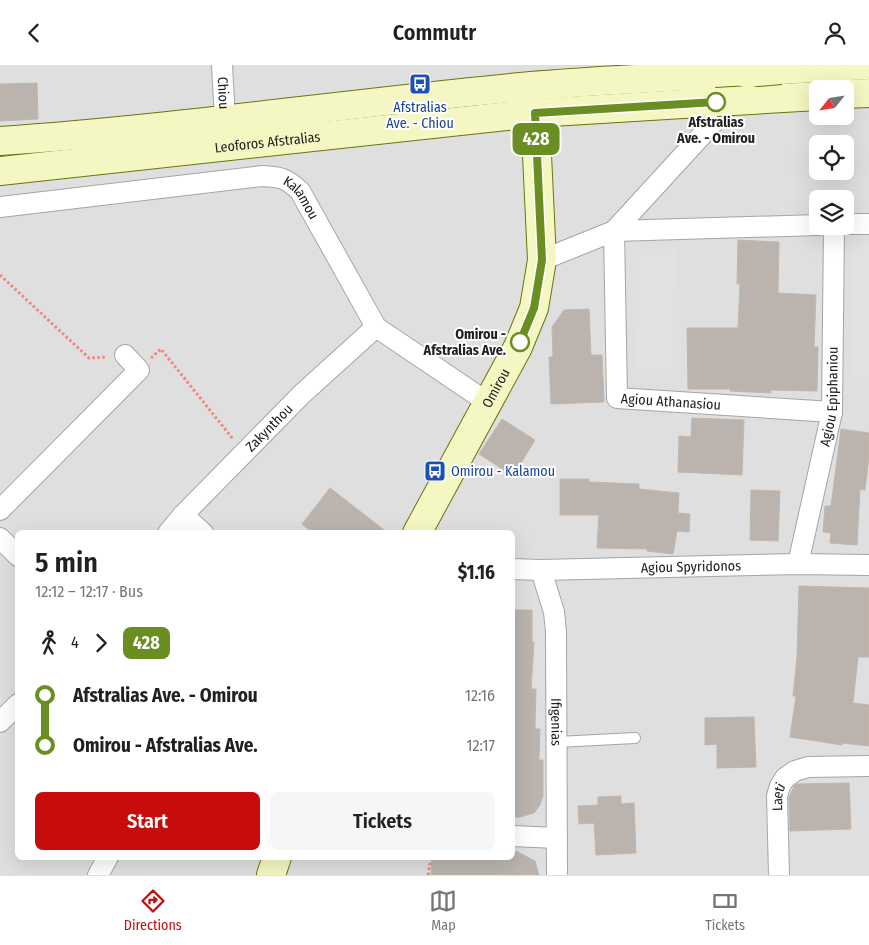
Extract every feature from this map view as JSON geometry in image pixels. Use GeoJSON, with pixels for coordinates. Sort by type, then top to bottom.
{"type":"FeatureCollection","features":[{"type":"Feature","properties":{"kind":"main road"},"geometry":{"type":"LineString","coordinates":[[766,69],[867,65]]}},
{"type":"Feature","properties":{"kind":"main road","name":"Leoforos Afstralias"},"geometry":{"type":"LineString","coordinates":[[0,141],[77,136],[339,105],[532,86],[766,69]]}},
{"type":"Feature","properties":{"kind":"main road"},"geometry":{"type":"LineString","coordinates":[[854,94],[869,93]]}},
{"type":"Feature","properties":{"kind":"main road","name":"Leoforos Afstralias"},"geometry":{"type":"LineString","coordinates":[[0,171],[535,113],[809,97]]}},
{"type":"Feature","properties":{"kind":"main road","name":"Omirou"},"geometry":{"type":"LineString","coordinates":[[419,530],[518,347],[534,308],[542,260],[535,113]]}},
{"type":"Feature","properties":{"kind":"main road"},"geometry":{"type":"LineString","coordinates":[[271,875],[275,860]]}},
{"type":"Feature","properties":{"kind":"street","name":"Chiou"},"geometry":{"type":"LineString","coordinates":[[222,65],[224,120]]}},
{"type":"Feature","properties":{"kind":"street"},"geometry":{"type":"LineString","coordinates":[[614,231],[713,123],[766,69]]}},
{"type":"Feature","properties":{"kind":"street","name":"Kalamou"},"geometry":{"type":"LineString","coordinates":[[0,207],[262,176],[278,177],[290,182],[300,191],[376,327],[487,402]]}},
{"type":"Feature","properties":{"kind":"street"},"geometry":{"type":"LineString","coordinates":[[854,225],[869,224]]}},
{"type":"Feature","properties":{"kind":"street"},"geometry":{"type":"LineString","coordinates":[[542,260],[614,231],[809,225]]}},
{"type":"Feature","properties":{"kind":"street","name":"Agiou Athanasiou"},"geometry":{"type":"LineString","coordinates":[[614,231],[617,398],[832,412]]}},
{"type":"Feature","properties":{"kind":"street","name":"Agiou Epiphaniou"},"geometry":{"type":"LineString","coordinates":[[798,564],[832,412],[834,235]]}},
{"type":"Feature","properties":{"kind":"street","name":"Zakynthou"},"geometry":{"type":"LineString","coordinates":[[171,530],[302,395],[376,327]]}},
{"type":"Feature","properties":{"kind":"street"},"geometry":{"type":"LineString","coordinates":[[0,510],[139,370],[125,355]]}},
{"type":"Feature","properties":{"kind":"street"},"geometry":{"type":"LineString","coordinates":[[184,515],[200,530]]}},
{"type":"Feature","properties":{"kind":"street"},"geometry":{"type":"LineString","coordinates":[[0,539],[15,553]]}},
{"type":"Feature","properties":{"kind":"street","name":"Agiou Spyridonos"},"geometry":{"type":"LineString","coordinates":[[515,569],[798,564],[869,565]]}},
{"type":"Feature","properties":{"kind":"street","name":"Ifigenias"},"geometry":{"type":"LineString","coordinates":[[541,570],[556,622],[557,875]]}},
{"type":"Feature","properties":{"kind":"street"},"geometry":{"type":"LineString","coordinates":[[0,722],[15,707]]}},
{"type":"Feature","properties":{"kind":"street","name":"Laeti"},"geometry":{"type":"LineString","coordinates":[[779,875],[777,796],[785,778],[795,771],[808,767],[869,766]]}},
{"type":"Feature","properties":{"kind":"street"},"geometry":{"type":"LineString","coordinates":[[515,836],[557,839]]}},
{"type":"Feature","properties":{"kind":"street"},"geometry":{"type":"LineString","coordinates":[[98,875],[106,860]]}},
{"type":"Feature","properties":{"kind":"lane"},"geometry":{"type":"LineString","coordinates":[[556,742],[635,738]]}},
{"type":"Feature","properties":{"kind":"path"},"geometry":{"type":"LineString","coordinates":[[0,275],[90,358],[125,355]]}},
{"type":"Feature","properties":{"kind":"path"},"geometry":{"type":"LineString","coordinates":[[139,370],[161,349],[244,453]]}},
{"type":"Feature","properties":{"kind":"path"},"geometry":{"type":"LineString","coordinates":[[428,875],[430,860]]}},
{"type":"Feature","properties":{"kind":"shaded area"},"geometry":{"type":"Polygon","coordinates":[[[0,65],[869,65],[869,875],[0,875],[0,65]]]}},
{"type":"Feature","properties":{"kind":"shaded area"},"geometry":{"type":"Polygon","coordinates":[[[866,242],[869,242],[869,377],[851,377],[851,254],[866,242]]]}},
{"type":"Feature","properties":{"kind":"shaded area"},"geometry":{"type":"Polygon","coordinates":[[[677,248],[680,368],[635,369],[632,249],[677,248]]]}},
{"type":"Feature","properties":{"kind":"building"},"geometry":{"type":"Polygon","coordinates":[[[37,83],[38,119],[0,121],[0,84],[37,83]]]}},
{"type":"Feature","properties":{"kind":"building"},"geometry":{"type":"Polygon","coordinates":[[[738,240],[779,242],[778,293],[816,295],[814,347],[818,347],[817,391],[771,390],[771,393],[730,391],[730,389],[688,389],[687,328],[738,328],[740,284],[737,284],[738,240]]]}},
{"type":"Feature","properties":{"kind":"building"},"geometry":{"type":"Polygon","coordinates":[[[589,309],[591,355],[602,355],[604,402],[551,404],[549,357],[553,357],[552,327],[564,310],[589,309]]]}},
{"type":"Feature","properties":{"kind":"building"},"geometry":{"type":"Polygon","coordinates":[[[692,418],[744,420],[742,475],[678,472],[679,436],[691,437],[692,418]]]}},
{"type":"Feature","properties":{"kind":"building"},"geometry":{"type":"Polygon","coordinates":[[[502,419],[535,440],[513,476],[479,454],[502,419]]]}},
{"type":"Feature","properties":{"kind":"building"},"geometry":{"type":"Polygon","coordinates":[[[841,429],[869,433],[869,457],[865,490],[860,489],[857,545],[830,543],[831,533],[823,532],[825,506],[831,506],[841,429]]]}},
{"type":"Feature","properties":{"kind":"building"},"geometry":{"type":"Polygon","coordinates":[[[560,479],[589,479],[589,482],[639,484],[639,489],[679,493],[678,513],[690,514],[689,532],[677,531],[673,554],[647,551],[647,549],[597,548],[599,515],[560,515],[560,479]]]}},
{"type":"Feature","properties":{"kind":"building"},"geometry":{"type":"Polygon","coordinates":[[[330,488],[384,530],[309,530],[302,524],[330,488]]]}},
{"type":"Feature","properties":{"kind":"building"},"geometry":{"type":"Polygon","coordinates":[[[751,490],[780,491],[778,541],[750,540],[751,490]]]}},
{"type":"Feature","properties":{"kind":"building"},"geometry":{"type":"Polygon","coordinates":[[[799,586],[869,588],[869,657],[858,657],[853,703],[869,705],[869,746],[842,743],[842,745],[790,737],[796,696],[793,696],[797,657],[799,586]]]}},
{"type":"Feature","properties":{"kind":"building"},"geometry":{"type":"Polygon","coordinates":[[[515,610],[532,610],[532,642],[534,642],[531,689],[536,689],[535,729],[540,729],[539,760],[543,760],[543,796],[540,805],[534,813],[515,817],[515,610]]]}},
{"type":"Feature","properties":{"kind":"building"},"geometry":{"type":"Polygon","coordinates":[[[754,717],[756,767],[717,768],[717,744],[705,745],[705,718],[754,717]]]}},
{"type":"Feature","properties":{"kind":"building"},"geometry":{"type":"Polygon","coordinates":[[[849,783],[851,829],[790,831],[789,798],[796,784],[849,783]]]}},
{"type":"Feature","properties":{"kind":"building"},"geometry":{"type":"Polygon","coordinates":[[[621,796],[621,804],[634,803],[636,853],[596,855],[594,823],[579,824],[578,806],[598,805],[598,797],[621,796]]]}},
{"type":"Feature","properties":{"kind":"building"},"geometry":{"type":"Polygon","coordinates":[[[515,851],[535,861],[539,875],[431,875],[432,860],[515,860],[515,851]]]}},
{"type":"Feature","properties":{"kind":"bus line","name":"428"},"geometry":{"type":"LineString","coordinates":[[520,342],[534,308],[542,260],[535,113],[716,102]]}},
{"type":"Feature","properties":{"kind":"place","name":"Afstralias Ave. - Chiou"},"geometry":{"type":"Point","coordinates":[420,84]}},
{"type":"Feature","properties":{"kind":"place","name":"Afstralias Ave. - Omirou"},"geometry":{"type":"Point","coordinates":[716,102]}},
{"type":"Feature","properties":{"kind":"place","name":"Omirou - Afstralias Ave."},"geometry":{"type":"Point","coordinates":[520,342]}},
{"type":"Feature","properties":{"kind":"place","name":"Omirou - Kalamou"},"geometry":{"type":"Point","coordinates":[435,471]}}]}
